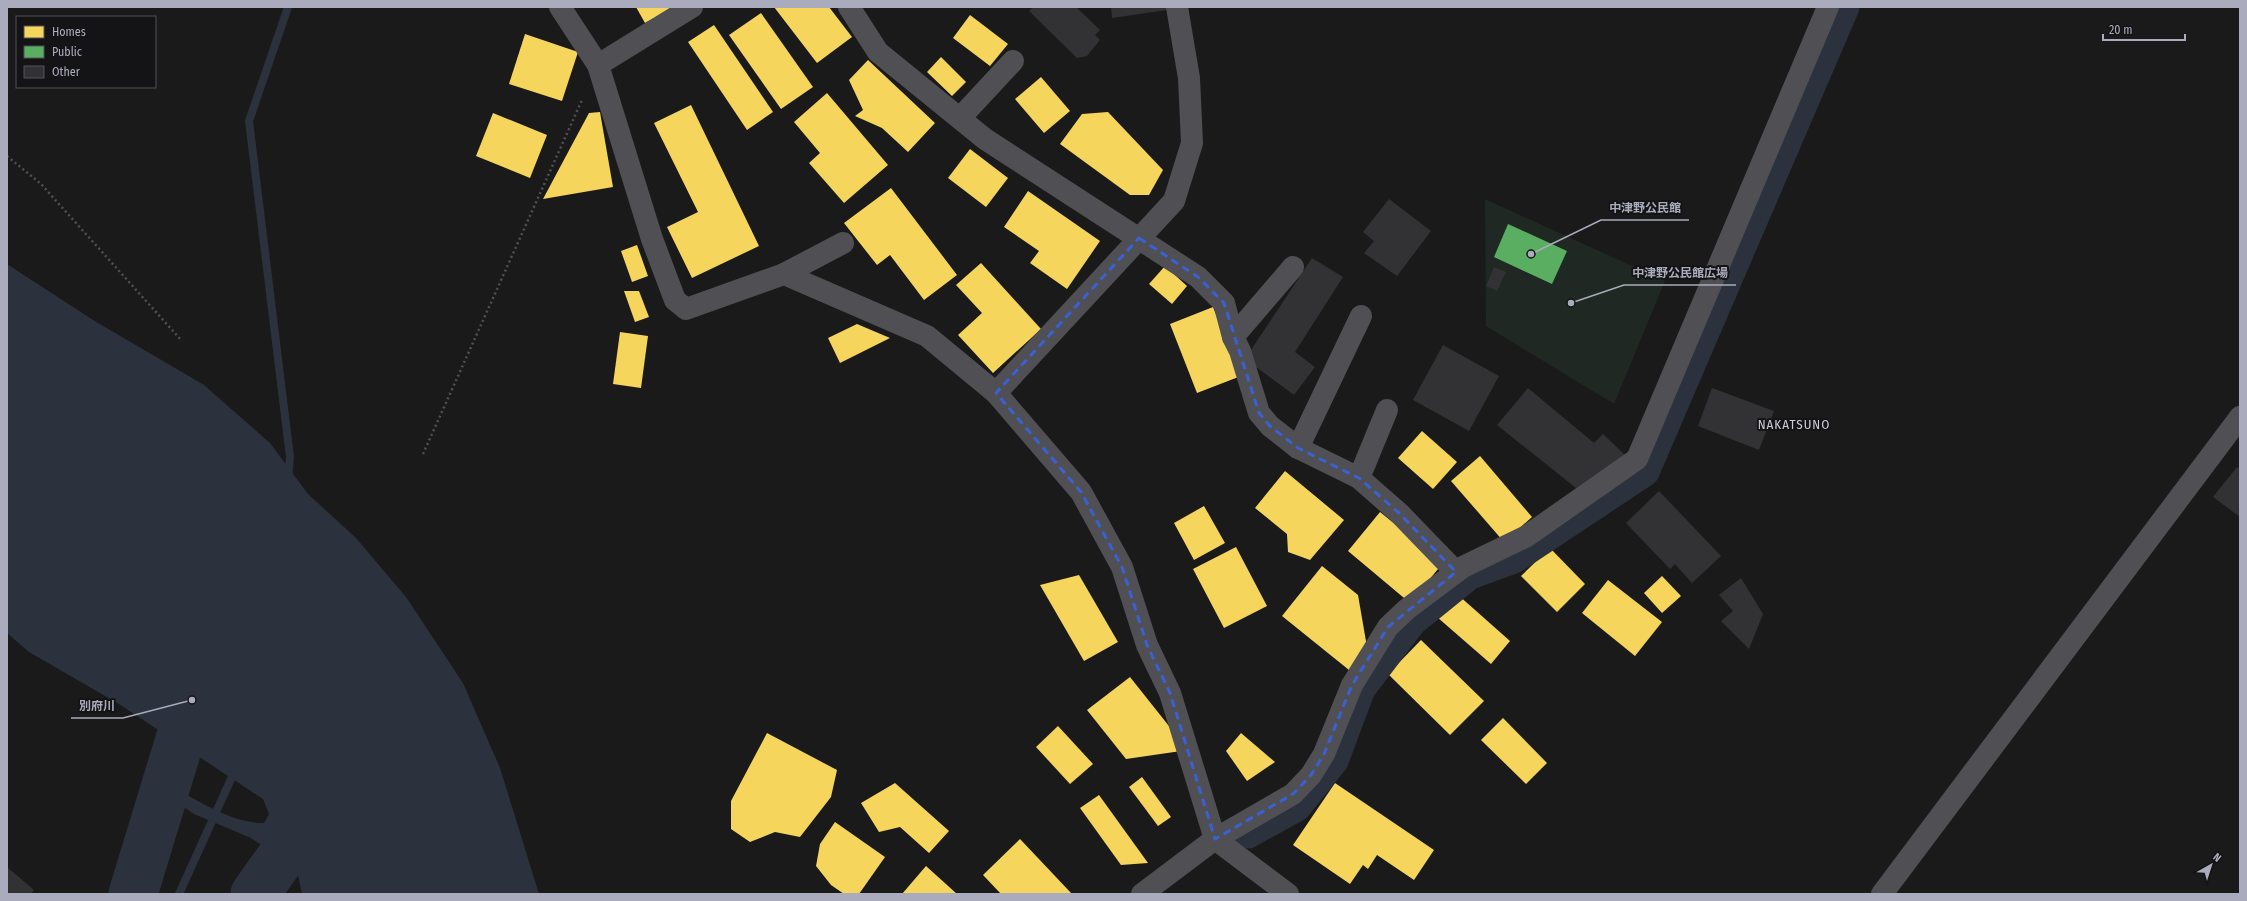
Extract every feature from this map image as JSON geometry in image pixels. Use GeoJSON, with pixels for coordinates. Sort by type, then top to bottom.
{"type":"FeatureCollection","features":[{"type":"Feature","properties":{"kind":"street"},"geometry":{"type":"LineString","coordinates":[[560,7],[598,65],[652,239],[675,300],[686,308],[784,274],[843,243]]}},
{"type":"Feature","properties":{"kind":"street"},"geometry":{"type":"LineString","coordinates":[[598,65],[692,7]]}},
{"type":"Feature","properties":{"kind":"street"},"geometry":{"type":"LineString","coordinates":[[849,7],[878,52],[985,139],[1198,277],[1224,303],[1233,337],[1240,351],[1259,412],[1270,426],[1298,448],[1359,478],[1399,513],[1456,572]]}},
{"type":"Feature","properties":{"kind":"street"},"geometry":{"type":"LineString","coordinates":[[996,393],[1174,200],[1192,142],[1189,78],[1177,7]]}},
{"type":"Feature","properties":{"kind":"street"},"geometry":{"type":"LineString","coordinates":[[1142,894],[1215,839],[1293,794],[1311,775],[1324,754],[1352,685],[1388,627],[1407,609],[1463,567],[1527,536],[1637,459],[1828,7]]}},
{"type":"Feature","properties":{"kind":"street"},"geometry":{"type":"LineString","coordinates":[[960,118],[1013,61]]}},
{"type":"Feature","properties":{"kind":"street"},"geometry":{"type":"LineString","coordinates":[[1233,337],[1293,267]]}},
{"type":"Feature","properties":{"kind":"street"},"geometry":{"type":"LineString","coordinates":[[784,274],[927,336],[996,393],[1081,492],[1122,567],[1146,645],[1170,693],[1215,839],[1288,894]]}},
{"type":"Feature","properties":{"kind":"street"},"geometry":{"type":"LineString","coordinates":[[1298,448],[1361,316]]}},
{"type":"Feature","properties":{"kind":"street"},"geometry":{"type":"LineString","coordinates":[[1359,478],[1386,410]]}},
{"type":"Feature","properties":{"kind":"street"},"geometry":{"type":"LineString","coordinates":[[1882,894],[2240,417]]}},
{"type":"Feature","properties":{"kind":"path"},"geometry":{"type":"LineString","coordinates":[[423,454],[598,65]]}},
{"type":"Feature","properties":{"kind":"path"},"geometry":{"type":"LineString","coordinates":[[7,156],[41,184],[182,341]]}},
{"type":"Feature","properties":{"kind":"highlighted area"},"geometry":{"type":"Polygon","coordinates":[[[1139,238],[1198,277],[1224,303],[1259,413],[1270,426],[1298,448],[1359,478],[1399,513],[1456,572],[1388,627],[1352,685],[1324,754],[1311,775],[1293,794],[1215,839],[1170,693],[1147,645],[1122,567],[1081,492],[996,393],[1139,238]]]}},
{"type":"Feature","properties":{"kind":"shaded area"},"geometry":{"type":"Polygon","coordinates":[[[1485,199],[1665,281],[1614,404],[1486,326],[1485,199]]]}},
{"type":"Feature","properties":{"kind":"water"},"geometry":{"type":"Polygon","coordinates":[[[7,264],[93,320],[204,385],[270,443],[308,494],[356,538],[406,597],[463,683],[500,768],[539,894],[302,894],[298,875],[273,853],[251,838],[194,814],[176,802],[164,780],[212,808],[239,819],[252,822],[264,823],[269,814],[263,799],[119,704],[29,652],[7,633],[7,264]]]}},
{"type":"Feature","properties":{"kind":"building: Homes"},"geometry":{"type":"Polygon","coordinates":[[[636,7],[674,7],[645,23],[636,7]]]}},
{"type":"Feature","properties":{"kind":"building: Homes"},"geometry":{"type":"Polygon","coordinates":[[[774,7],[829,7],[852,37],[817,63],[774,7]]]}},
{"type":"Feature","properties":{"kind":"building: Homes"},"geometry":{"type":"Polygon","coordinates":[[[761,13],[813,87],[781,109],[729,35],[761,13]]]}},
{"type":"Feature","properties":{"kind":"building: Homes"},"geometry":{"type":"Polygon","coordinates":[[[970,15],[1008,44],[990,66],[953,38],[970,15]]]}},
{"type":"Feature","properties":{"kind":"building: Homes"},"geometry":{"type":"Polygon","coordinates":[[[714,25],[773,112],[747,130],[688,42],[714,25]]]}},
{"type":"Feature","properties":{"kind":"building: Homes"},"geometry":{"type":"Polygon","coordinates":[[[525,34],[578,52],[562,101],[509,84],[525,34]]]}},
{"type":"Feature","properties":{"kind":"building: Homes"},"geometry":{"type":"Polygon","coordinates":[[[941,57],[966,82],[952,96],[927,72],[941,57]]]}},
{"type":"Feature","properties":{"kind":"building: Homes"},"geometry":{"type":"Polygon","coordinates":[[[868,60],[935,123],[908,152],[882,128],[855,116],[863,110],[849,80],[868,60]]]}},
{"type":"Feature","properties":{"kind":"building: Homes"},"geometry":{"type":"Polygon","coordinates":[[[1041,77],[1070,111],[1044,133],[1015,99],[1041,77]]]}},
{"type":"Feature","properties":{"kind":"building: Homes"},"geometry":{"type":"Polygon","coordinates":[[[827,93],[888,165],[844,203],[809,163],[820,153],[794,122],[827,93]]]}},
{"type":"Feature","properties":{"kind":"building: Homes"},"geometry":{"type":"Polygon","coordinates":[[[691,105],[759,246],[692,278],[667,227],[698,212],[654,123],[691,105]]]}},
{"type":"Feature","properties":{"kind":"building: Homes"},"geometry":{"type":"Polygon","coordinates":[[[600,112],[613,187],[543,199],[589,113],[600,112]]]}},
{"type":"Feature","properties":{"kind":"building: Homes"},"geometry":{"type":"Polygon","coordinates":[[[1108,112],[1163,170],[1149,195],[1130,195],[1060,144],[1082,114],[1108,112]]]}},
{"type":"Feature","properties":{"kind":"building: Homes"},"geometry":{"type":"Polygon","coordinates":[[[493,113],[547,135],[530,178],[476,156],[493,113]]]}},
{"type":"Feature","properties":{"kind":"building: Homes"},"geometry":{"type":"Polygon","coordinates":[[[970,149],[1008,178],[986,207],[948,178],[970,149]]]}},
{"type":"Feature","properties":{"kind":"building: Homes"},"geometry":{"type":"Polygon","coordinates":[[[891,188],[957,275],[924,300],[890,255],[877,265],[844,223],[891,188]]]}},
{"type":"Feature","properties":{"kind":"building: Homes"},"geometry":{"type":"Polygon","coordinates":[[[1028,191],[1100,241],[1067,289],[1030,263],[1039,251],[1004,227],[1028,191]]]}},
{"type":"Feature","properties":{"kind":"building: Homes"},"geometry":{"type":"Polygon","coordinates":[[[637,245],[648,276],[632,282],[621,251],[637,245]]]}},
{"type":"Feature","properties":{"kind":"building: Homes"},"geometry":{"type":"Polygon","coordinates":[[[981,263],[1041,329],[993,373],[958,335],[982,313],[956,285],[981,263]]]}},
{"type":"Feature","properties":{"kind":"building: Homes"},"geometry":{"type":"Polygon","coordinates":[[[1165,266],[1187,286],[1172,304],[1149,284],[1165,266]]]}},
{"type":"Feature","properties":{"kind":"building: Homes"},"geometry":{"type":"Polygon","coordinates":[[[624,291],[639,291],[649,317],[635,322],[624,291]]]}},
{"type":"Feature","properties":{"kind":"building: Homes"},"geometry":{"type":"Polygon","coordinates":[[[1213,307],[1241,376],[1197,393],[1170,324],[1213,307]]]}},
{"type":"Feature","properties":{"kind":"building: Homes"},"geometry":{"type":"Polygon","coordinates":[[[857,324],[890,338],[840,363],[828,338],[857,324]]]}},
{"type":"Feature","properties":{"kind":"building: Homes"},"geometry":{"type":"Polygon","coordinates":[[[620,332],[648,336],[641,388],[613,384],[620,332]]]}},
{"type":"Feature","properties":{"kind":"building: Homes"},"geometry":{"type":"Polygon","coordinates":[[[1422,431],[1457,462],[1433,489],[1398,458],[1422,431]]]}},
{"type":"Feature","properties":{"kind":"building: Homes"},"geometry":{"type":"Polygon","coordinates":[[[1480,456],[1532,517],[1504,542],[1451,481],[1480,456]]]}},
{"type":"Feature","properties":{"kind":"building: Homes"},"geometry":{"type":"Polygon","coordinates":[[[1285,471],[1344,520],[1310,560],[1288,552],[1287,534],[1255,508],[1285,471]]]}},
{"type":"Feature","properties":{"kind":"building: Homes"},"geometry":{"type":"Polygon","coordinates":[[[1204,506],[1225,543],[1194,560],[1174,523],[1204,506]]]}},
{"type":"Feature","properties":{"kind":"building: Homes"},"geometry":{"type":"Polygon","coordinates":[[[1380,512],[1443,563],[1410,603],[1348,551],[1380,512]]]}},
{"type":"Feature","properties":{"kind":"building: Homes"},"geometry":{"type":"Polygon","coordinates":[[[1236,547],[1267,606],[1224,628],[1193,569],[1236,547]]]}},
{"type":"Feature","properties":{"kind":"building: Homes"},"geometry":{"type":"Polygon","coordinates":[[[1550,548],[1585,584],[1557,612],[1521,576],[1550,548]]]}},
{"type":"Feature","properties":{"kind":"building: Homes"},"geometry":{"type":"Polygon","coordinates":[[[1322,566],[1358,595],[1367,647],[1349,670],[1282,616],[1322,566]]]}},
{"type":"Feature","properties":{"kind":"building: Homes"},"geometry":{"type":"Polygon","coordinates":[[[1079,575],[1118,642],[1084,661],[1040,585],[1079,575]]]}},
{"type":"Feature","properties":{"kind":"building: Homes"},"geometry":{"type":"Polygon","coordinates":[[[1662,576],[1681,596],[1662,613],[1644,593],[1662,576]]]}},
{"type":"Feature","properties":{"kind":"building: Homes"},"geometry":{"type":"Polygon","coordinates":[[[1608,580],[1662,622],[1635,656],[1582,613],[1608,580]]]}},
{"type":"Feature","properties":{"kind":"building: Homes"},"geometry":{"type":"Polygon","coordinates":[[[1457,594],[1510,641],[1491,664],[1437,617],[1457,594]]]}},
{"type":"Feature","properties":{"kind":"building: Homes"},"geometry":{"type":"Polygon","coordinates":[[[1421,640],[1484,701],[1450,735],[1388,674],[1421,640]]]}},
{"type":"Feature","properties":{"kind":"building: Homes"},"geometry":{"type":"Polygon","coordinates":[[[1130,677],[1188,750],[1126,759],[1087,710],[1130,677]]]}},
{"type":"Feature","properties":{"kind":"building: Homes"},"geometry":{"type":"Polygon","coordinates":[[[1503,718],[1547,763],[1526,784],[1481,740],[1503,718]]]}},
{"type":"Feature","properties":{"kind":"building: Homes"},"geometry":{"type":"Polygon","coordinates":[[[1058,726],[1093,764],[1070,784],[1036,747],[1058,726]]]}},
{"type":"Feature","properties":{"kind":"building: Homes"},"geometry":{"type":"Polygon","coordinates":[[[767,733],[837,770],[831,797],[800,837],[775,832],[750,842],[731,829],[731,801],[767,733]]]}},
{"type":"Feature","properties":{"kind":"building: Homes"},"geometry":{"type":"Polygon","coordinates":[[[1241,733],[1275,762],[1247,781],[1226,751],[1241,733]]]}},
{"type":"Feature","properties":{"kind":"building: Homes"},"geometry":{"type":"Polygon","coordinates":[[[1142,777],[1171,817],[1158,826],[1129,787],[1142,777]]]}},
{"type":"Feature","properties":{"kind":"building: Homes"},"geometry":{"type":"Polygon","coordinates":[[[895,783],[949,831],[929,853],[900,827],[879,832],[861,803],[895,783]]]}},
{"type":"Feature","properties":{"kind":"building: Homes"},"geometry":{"type":"Polygon","coordinates":[[[1335,783],[1434,850],[1414,880],[1377,855],[1368,869],[1363,865],[1350,884],[1293,845],[1335,783]]]}},
{"type":"Feature","properties":{"kind":"building: Homes"},"geometry":{"type":"Polygon","coordinates":[[[1099,795],[1148,863],[1121,865],[1080,808],[1099,795]]]}},
{"type":"Feature","properties":{"kind":"building: Homes"},"geometry":{"type":"Polygon","coordinates":[[[835,822],[885,857],[859,894],[844,894],[831,885],[816,866],[820,844],[835,822]]]}},
{"type":"Feature","properties":{"kind":"building: Homes"},"geometry":{"type":"Polygon","coordinates":[[[1020,839],[1072,894],[1001,894],[983,875],[1020,839]]]}},
{"type":"Feature","properties":{"kind":"building: Homes"},"geometry":{"type":"Polygon","coordinates":[[[926,866],[957,894],[902,894],[926,866]]]}},
{"type":"Feature","properties":{"kind":"building: Public"},"geometry":{"type":"Polygon","coordinates":[[[1508,224],[1567,251],[1552,284],[1494,257],[1508,224]]]}},
{"type":"Feature","properties":{"kind":"building: Other"},"geometry":{"type":"Polygon","coordinates":[[[1033,7],[1076,7],[1100,30],[1095,35],[1100,40],[1087,56],[1077,58],[1029,11],[1033,7]]]}},
{"type":"Feature","properties":{"kind":"building: Other"},"geometry":{"type":"Polygon","coordinates":[[[1111,7],[1167,7],[1167,10],[1112,18],[1111,7]]]}},
{"type":"Feature","properties":{"kind":"building: Other"},"geometry":{"type":"Polygon","coordinates":[[[1389,199],[1431,231],[1397,276],[1364,253],[1374,241],[1363,232],[1389,199]]]}},
{"type":"Feature","properties":{"kind":"building: Other"},"geometry":{"type":"Polygon","coordinates":[[[1312,258],[1343,277],[1295,352],[1315,367],[1294,395],[1245,359],[1312,258]]]}},
{"type":"Feature","properties":{"kind":"building: Other"},"geometry":{"type":"Polygon","coordinates":[[[1494,267],[1506,272],[1497,291],[1486,286],[1494,267]]]}},
{"type":"Feature","properties":{"kind":"building: Other"},"geometry":{"type":"Polygon","coordinates":[[[1443,345],[1499,376],[1469,431],[1413,400],[1443,345]]]}},
{"type":"Feature","properties":{"kind":"building: Other"},"geometry":{"type":"Polygon","coordinates":[[[1528,388],[1594,443],[1603,434],[1626,456],[1576,488],[1497,425],[1528,388]]]}},
{"type":"Feature","properties":{"kind":"building: Other"},"geometry":{"type":"Polygon","coordinates":[[[1712,388],[1774,411],[1759,450],[1698,426],[1712,388]]]}},
{"type":"Feature","properties":{"kind":"building: Other"},"geometry":{"type":"Polygon","coordinates":[[[2237,467],[2240,469],[2240,517],[2213,497],[2237,467]]]}},
{"type":"Feature","properties":{"kind":"building: Other"},"geometry":{"type":"Polygon","coordinates":[[[1659,491],[1721,556],[1692,583],[1675,564],[1670,569],[1626,523],[1659,491]]]}},
{"type":"Feature","properties":{"kind":"building: Other"},"geometry":{"type":"Polygon","coordinates":[[[1741,578],[1763,614],[1749,649],[1721,621],[1733,611],[1719,595],[1741,578]]]}},
{"type":"Feature","properties":{"kind":"building: Other"},"geometry":{"type":"Polygon","coordinates":[[[7,867],[34,890],[31,894],[7,894],[7,867]]]}},
{"type":"Feature","properties":{"kind":"waterway"},"geometry":{"type":"LineString","coordinates":[[288,7],[249,121],[290,457],[288,479]]}},
{"type":"Feature","properties":{"kind":"waterway"},"geometry":{"type":"LineString","coordinates":[[1248,834],[1297,807],[1334,761],[1361,689],[1412,622],[1470,575],[1514,559],[1645,472],[1845,7]]}},
{"type":"Feature","properties":{"kind":"waterway"},"geometry":{"type":"LineString","coordinates":[[133,894],[192,700],[172,690]]}},
{"type":"Feature","properties":{"kind":"waterway"},"geometry":{"type":"LineString","coordinates":[[179,894],[236,768]]}},
{"type":"Feature","properties":{"kind":"waterway"},"geometry":{"type":"LineString","coordinates":[[255,894],[319,804]]}},
{"type":"Feature","properties":{"kind":"place","name":"中津野公民館"},"geometry":{"type":"Point","coordinates":[1531,254]}},
{"type":"Feature","properties":{"kind":"place","name":"中津野公民館広場"},"geometry":{"type":"Point","coordinates":[1571,303]}},
{"type":"Feature","properties":{"kind":"place","name":"別府川"},"geometry":{"type":"Point","coordinates":[192,700]}},
{"type":"Feature","properties":{"kind":"district","name":"NAKATSUNO"},"geometry":{"type":"Point","coordinates":[1794,424]}}]}
